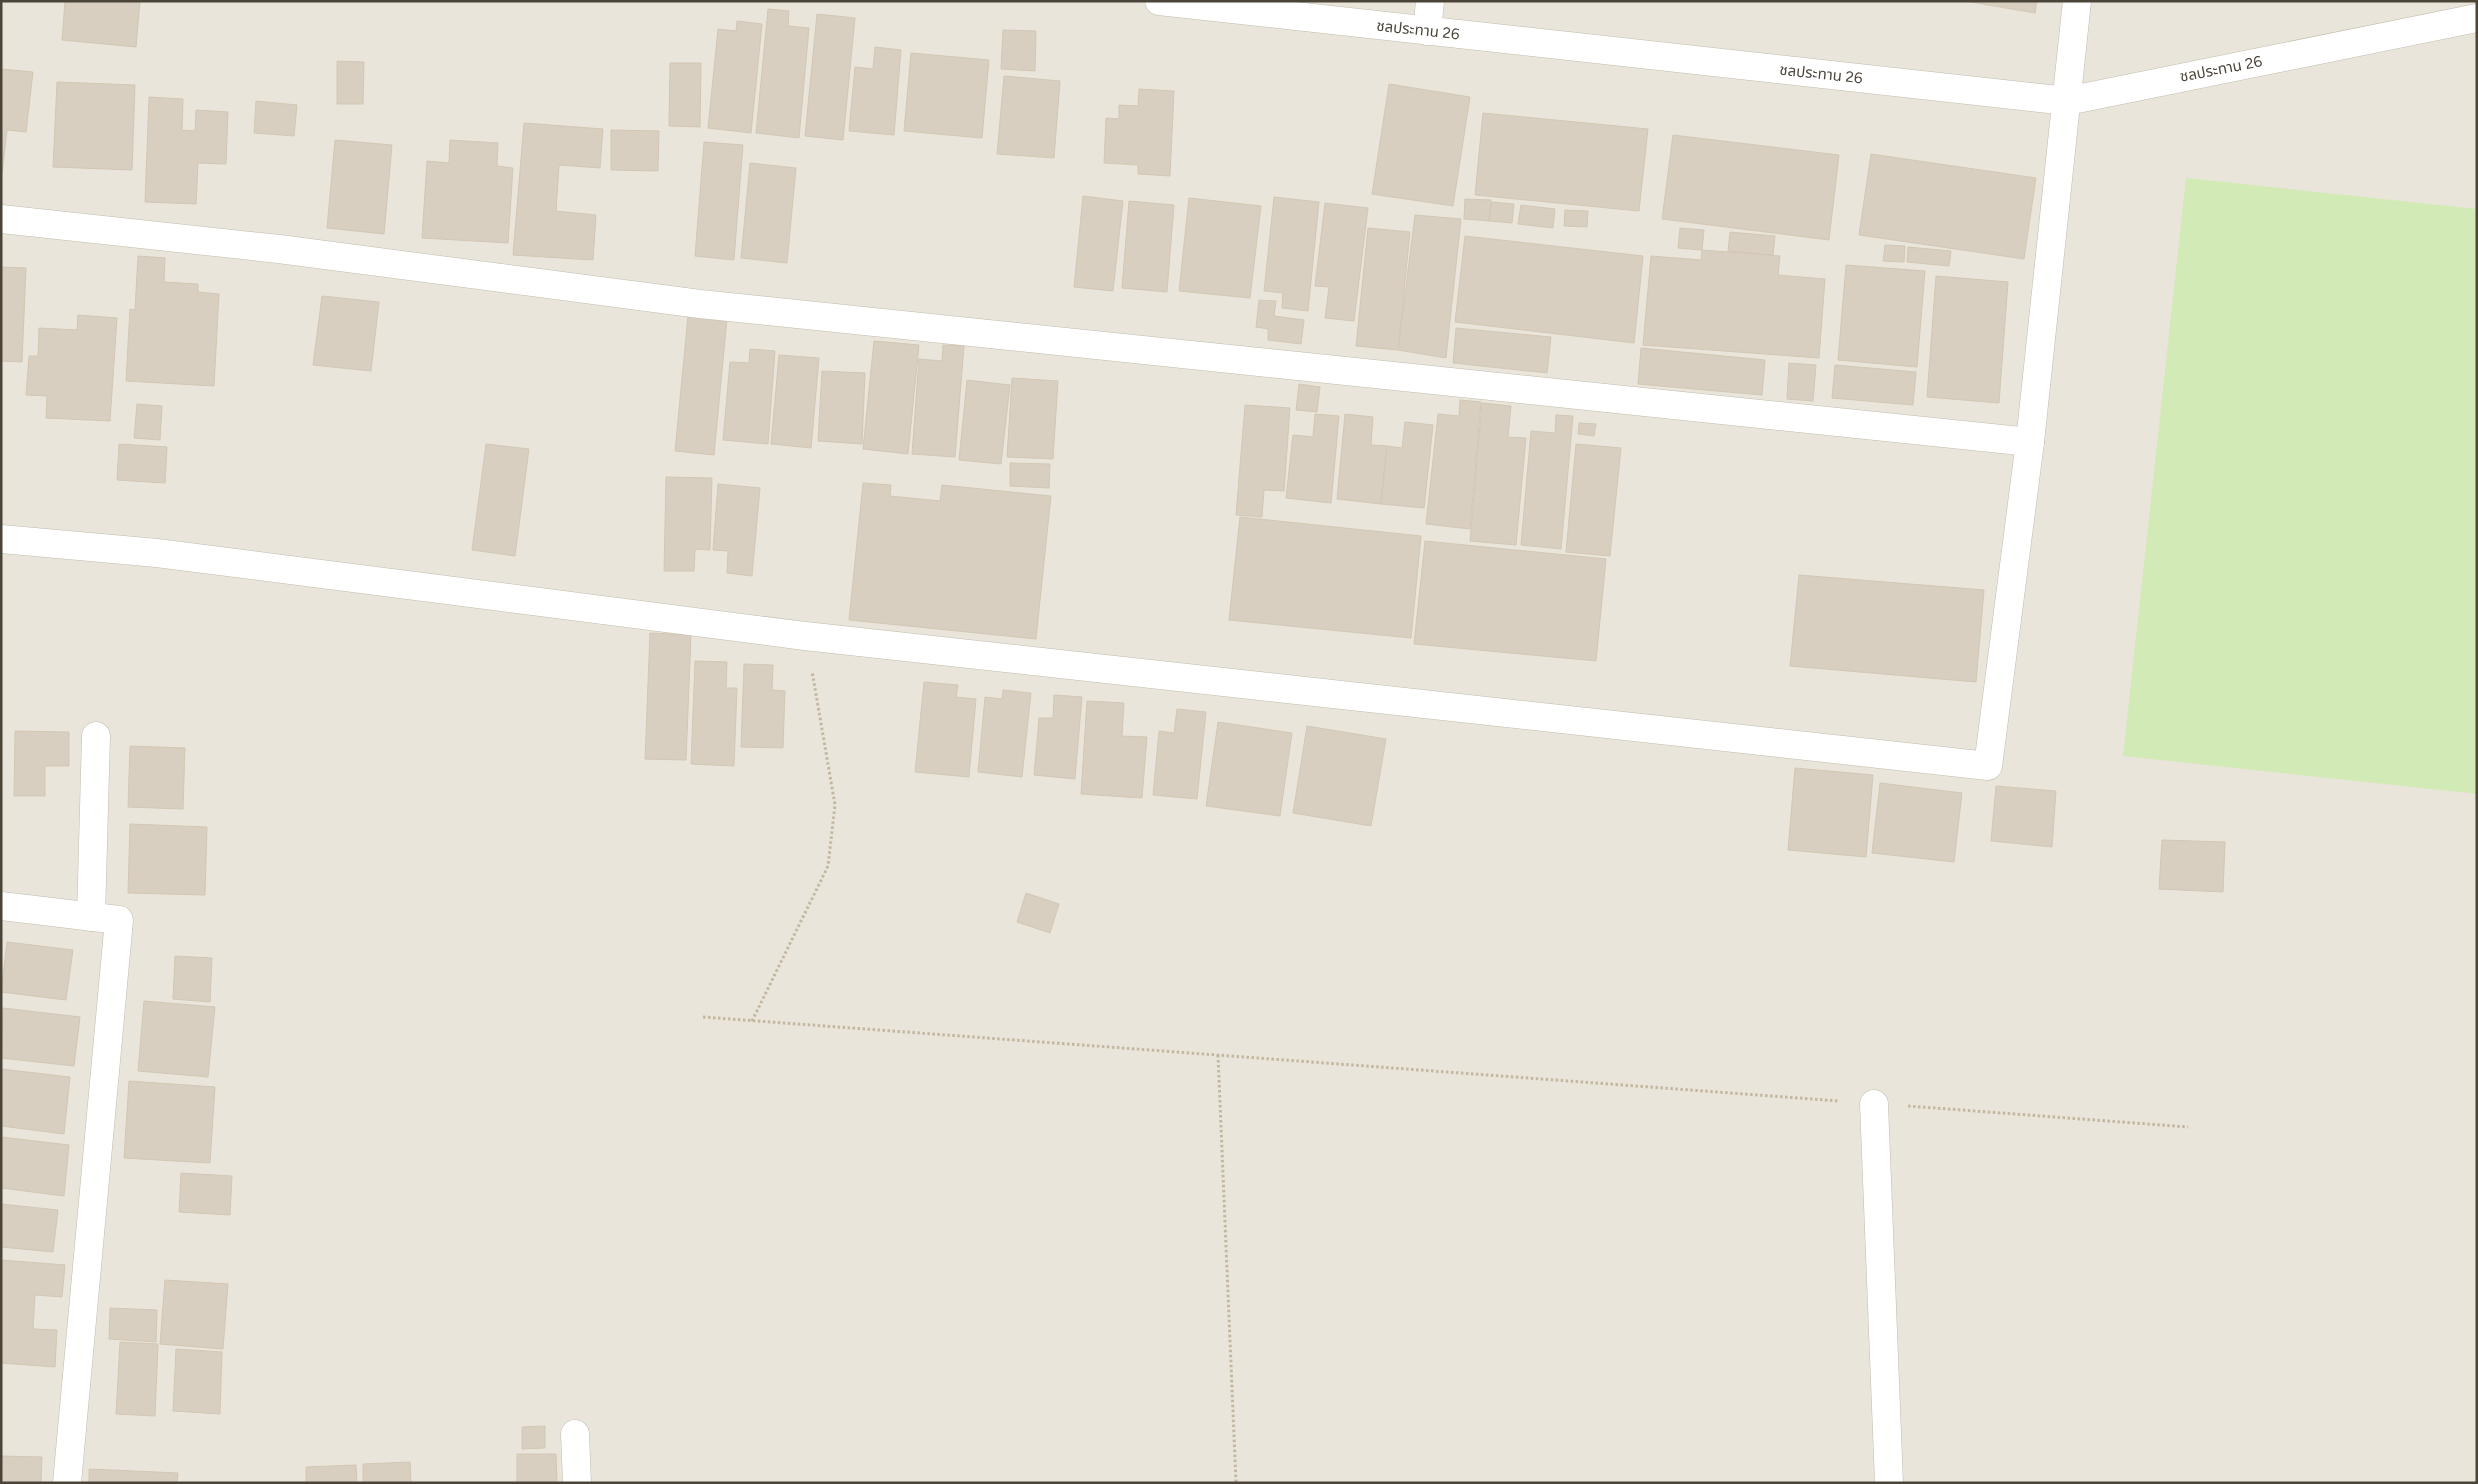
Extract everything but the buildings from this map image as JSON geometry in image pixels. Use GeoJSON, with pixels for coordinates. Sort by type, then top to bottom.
{"type":"FeatureCollection","features":[{"type":"Feature","properties":{"kind":"street","name":"ชลประทาน 26"},"geometry":{"type":"LineString","coordinates":[[1159,1],[2067,101],[2477,18]]}},
{"type":"Feature","properties":{"kind":"street"},"geometry":{"type":"LineString","coordinates":[[1427,32],[1430,1]]}},
{"type":"Feature","properties":{"kind":"street"},"geometry":{"type":"LineString","coordinates":[[1,539],[157,553],[805,636],[1988,766],[2030,442],[2077,1]]}},
{"type":"Feature","properties":{"kind":"street"},"geometry":{"type":"LineString","coordinates":[[1,219],[280,249],[700,304],[2030,442]]}},
{"type":"Feature","properties":{"kind":"street"},"geometry":{"type":"LineString","coordinates":[[90,917],[96,736]]}},
{"type":"Feature","properties":{"kind":"street"},"geometry":{"type":"LineString","coordinates":[[1,906],[119,920],[67,1483]]}},
{"type":"Feature","properties":{"kind":"street"},"geometry":{"type":"LineString","coordinates":[[1874,1104],[1888,1483]]}},
{"type":"Feature","properties":{"kind":"street"},"geometry":{"type":"LineString","coordinates":[[575,1434],[577,1483]]}},
{"type":"Feature","properties":{"kind":"path"},"geometry":{"type":"LineString","coordinates":[[752,1021],[828,866],[836,805],[805,636]]}},
{"type":"Feature","properties":{"kind":"path"},"geometry":{"type":"LineString","coordinates":[[703,1017],[2188,1127]]}},
{"type":"Feature","properties":{"kind":"path"},"geometry":{"type":"LineString","coordinates":[[1218,1055],[1236,1483]]}},
{"type":"Feature","properties":{"kind":"shaded area"},"geometry":{"type":"Polygon","coordinates":[[[1,1],[2477,1],[2477,1483],[1,1483],[1,1]]]}},
{"type":"Feature","properties":{"kind":"green space"},"geometry":{"type":"Polygon","coordinates":[[[2186,178],[2477,209],[2477,794],[2123,756],[2186,178]]]}}]}
